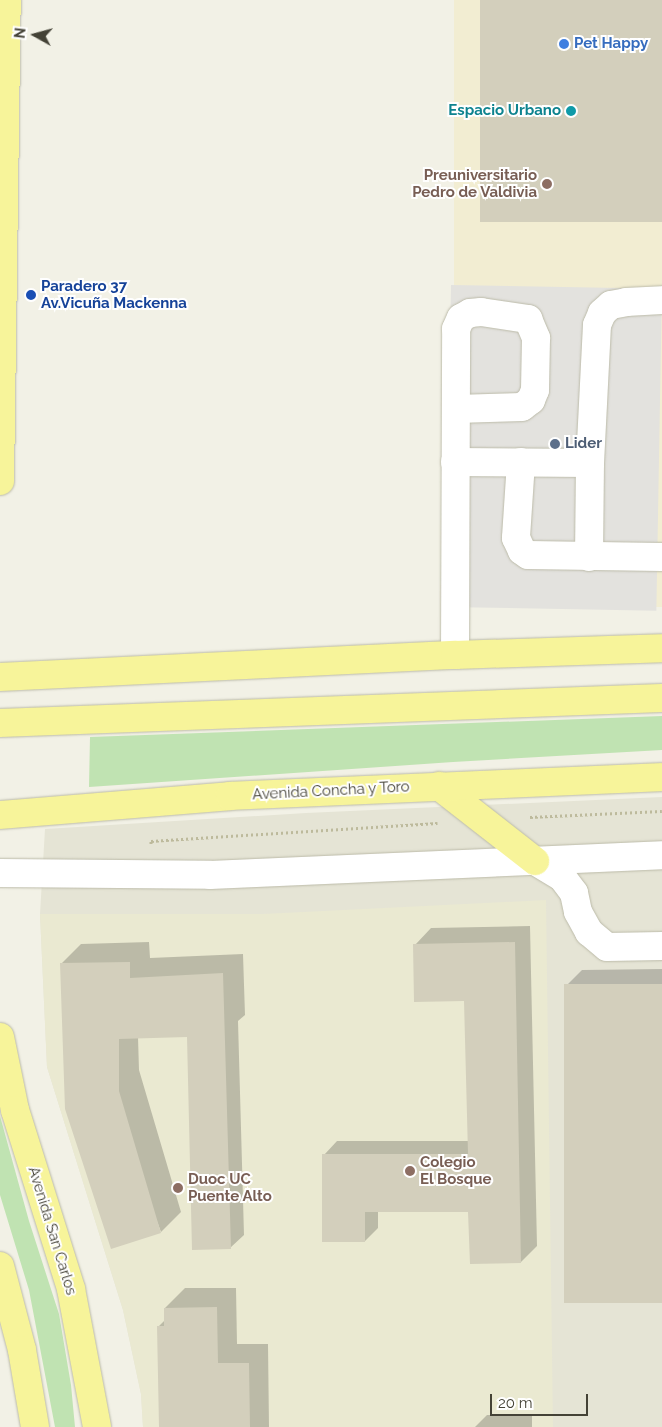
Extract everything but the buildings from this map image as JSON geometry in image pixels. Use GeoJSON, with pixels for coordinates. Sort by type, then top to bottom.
{"type":"FeatureCollection","features":[{"type":"Feature","properties":{"kind":"main road"},"geometry":{"type":"LineString","coordinates":[[0,481],[7,0]]}},
{"type":"Feature","properties":{"kind":"main road"},"geometry":{"type":"LineString","coordinates":[[0,677],[455,655],[662,648]]}},
{"type":"Feature","properties":{"kind":"main road"},"geometry":{"type":"LineString","coordinates":[[0,723],[662,698]]}},
{"type":"Feature","properties":{"kind":"main road","name":"Avenida Concha y Toro"},"geometry":{"type":"LineString","coordinates":[[0,815],[200,798],[662,776]]}},
{"type":"Feature","properties":{"kind":"main road"},"geometry":{"type":"LineString","coordinates":[[439,786],[535,862]]}},
{"type":"Feature","properties":{"kind":"main road","name":"Avenida San Carlos"},"geometry":{"type":"LineString","coordinates":[[0,1037],[15,1110],[71,1289],[98,1427]]}},
{"type":"Feature","properties":{"kind":"main road"},"geometry":{"type":"LineString","coordinates":[[0,1266],[22,1350],[34,1427]]}},
{"type":"Feature","properties":{"kind":"street"},"geometry":{"type":"LineString","coordinates":[[589,557],[590,463],[595,343],[602,313],[611,306],[626,302],[662,300]]}},
{"type":"Feature","properties":{"kind":"street"},"geometry":{"type":"LineString","coordinates":[[455,655],[456,409]]}},
{"type":"Feature","properties":{"kind":"street"},"geometry":{"type":"LineString","coordinates":[[455,462],[590,463]]}},
{"type":"Feature","properties":{"kind":"street"},"geometry":{"type":"LineString","coordinates":[[521,462],[516,538],[522,551],[528,556],[662,557]]}},
{"type":"Feature","properties":{"kind":"street"},"geometry":{"type":"LineString","coordinates":[[0,873],[210,875],[662,855]]}},
{"type":"Feature","properties":{"kind":"street"},"geometry":{"type":"LineString","coordinates":[[535,862],[562,877],[574,893],[578,912],[589,932],[607,947],[662,946]]}},
{"type":"Feature","properties":{"kind":"shaded area"},"geometry":{"type":"Polygon","coordinates":[[[454,0],[662,0],[662,607],[454,607],[454,0]]]}},
{"type":"Feature","properties":{"kind":"shaded area","name":"Lider"},"geometry":{"type":"Polygon","coordinates":[[[451,285],[662,289],[656,611],[445,607],[451,285]]]}},
{"type":"Feature","properties":{"kind":"shaded area"},"geometry":{"type":"Polygon","coordinates":[[[662,797],[662,1427],[143,1427],[141,1394],[123,1310],[47,1067],[40,914],[45,829],[306,813],[662,797]]]}},
{"type":"Feature","properties":{"kind":"shaded area","name":"Colegio El Bosque"},"geometry":{"type":"Polygon","coordinates":[[[546,900],[553,1427],[143,1427],[141,1394],[123,1310],[47,1067],[40,914],[263,914],[546,900]]]}},
{"type":"Feature","properties":{"kind":"green space"},"geometry":{"type":"Polygon","coordinates":[[[662,716],[662,750],[89,787],[90,737],[662,716]]]}},
{"type":"Feature","properties":{"kind":"green space"},"geometry":{"type":"Polygon","coordinates":[[[0,1116],[29,1221],[59,1314],[71,1385],[75,1427],[55,1427],[29,1290],[0,1195],[0,1116]]]}},
{"type":"Feature","properties":{"kind":"place","name":"Pet Happy"},"geometry":{"type":"Point","coordinates":[564,44]}},
{"type":"Feature","properties":{"kind":"place","name":"Espacio Urbano"},"geometry":{"type":"Point","coordinates":[571,111]}},
{"type":"Feature","properties":{"kind":"place","name":"Preuniversitario Pedro de Valdivia"},"geometry":{"type":"Point","coordinates":[547,184]}},
{"type":"Feature","properties":{"kind":"place","name":"Paradero 37 Av.Vicuña Mackenna"},"geometry":{"type":"Point","coordinates":[31,295]}},
{"type":"Feature","properties":{"kind":"place","name":"Lider"},"geometry":{"type":"Point","coordinates":[555,444]}},
{"type":"Feature","properties":{"kind":"place","name":"Colegio El Bosque"},"geometry":{"type":"Point","coordinates":[410,1171]}},
{"type":"Feature","properties":{"kind":"place","name":"Duoc UC Puente Alto"},"geometry":{"type":"Point","coordinates":[178,1188]}}]}
